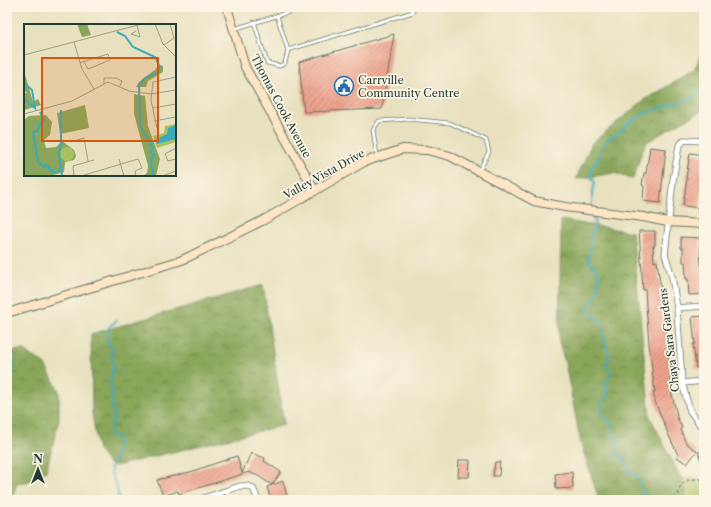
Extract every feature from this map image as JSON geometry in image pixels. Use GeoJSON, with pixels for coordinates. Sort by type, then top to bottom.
{"type":"FeatureCollection","features":[{"type":"Feature","properties":{"kind":"street","name":"Thomas Cook Avenue"},"geometry":{"type":"LineString","coordinates":[[227,7],[245,67],[315,191]]}},
{"type":"Feature","properties":{"kind":"street","name":"Chaya Sara Gardens"},"geometry":{"type":"LineString","coordinates":[[703,429],[690,411],[682,383],[677,308],[672,277],[666,254],[673,180],[679,146],[684,140],[704,141]]}},
{"type":"Feature","properties":{"kind":"street","name":"Valley Vista Drive"},"geometry":{"type":"LineString","coordinates":[[7,313],[182,260],[262,221],[364,162],[403,149],[427,150],[450,156],[534,201],[668,222],[704,224]]}},
{"type":"Feature","properties":{"kind":"street"},"geometry":{"type":"LineString","coordinates":[[677,308],[704,306]]}},
{"type":"Feature","properties":{"kind":"street"},"geometry":{"type":"LineString","coordinates":[[682,383],[704,381]]}},
{"type":"Feature","properties":{"kind":"street"},"geometry":{"type":"LineString","coordinates":[[198,500],[244,486],[253,488],[258,500]]}},
{"type":"Feature","properties":{"kind":"lane"},"geometry":{"type":"LineString","coordinates":[[234,29],[305,7]]}},
{"type":"Feature","properties":{"kind":"lane"},"geometry":{"type":"LineString","coordinates":[[288,50],[413,12],[411,7]]}},
{"type":"Feature","properties":{"kind":"lane"},"geometry":{"type":"LineString","coordinates":[[254,22],[268,63],[280,66],[286,63],[288,50],[276,16]]}},
{"type":"Feature","properties":{"kind":"lane"},"geometry":{"type":"LineString","coordinates":[[377,158],[373,130],[379,122],[409,119],[450,123],[486,140],[489,152],[479,171]]}},
{"type":"Feature","properties":{"kind":"path"},"geometry":{"type":"LineString","coordinates":[[682,500],[678,492],[681,484],[688,479],[704,478]]}},
{"type":"Feature","properties":{"kind":"green space"},"geometry":{"type":"Polygon","coordinates":[[[704,48],[704,109],[647,142],[643,149],[633,179],[614,173],[576,179],[592,143],[643,101],[694,70],[704,48]]]}},
{"type":"Feature","properties":{"kind":"green space"},"geometry":{"type":"Polygon","coordinates":[[[561,220],[632,232],[650,417],[681,478],[687,500],[599,500],[581,444],[565,363],[559,342],[561,220]]]}},
{"type":"Feature","properties":{"kind":"green space"},"geometry":{"type":"Polygon","coordinates":[[[263,285],[284,425],[115,466],[108,463],[98,450],[92,413],[91,334],[263,285]]]}},
{"type":"Feature","properties":{"kind":"green space"},"geometry":{"type":"Polygon","coordinates":[[[25,350],[30,356],[36,358],[45,365],[59,391],[59,420],[46,471],[29,481],[17,484],[11,500],[7,500],[7,351],[25,350]]]}},
{"type":"Feature","properties":{"kind":"green space"},"geometry":{"type":"Polygon","coordinates":[[[681,478],[704,480],[704,500],[687,500],[681,478]]]}},
{"type":"Feature","properties":{"kind":"building","name":"Carrville Community Centre"},"geometry":{"type":"Polygon","coordinates":[[[394,34],[382,109],[304,112],[299,62],[394,34]]]}},
{"type":"Feature","properties":{"kind":"building"},"geometry":{"type":"Polygon","coordinates":[[[650,147],[666,149],[660,203],[643,201],[644,186],[642,185],[644,173],[646,173],[650,147]]]}},
{"type":"Feature","properties":{"kind":"building"},"geometry":{"type":"Polygon","coordinates":[[[690,153],[704,155],[704,178],[700,208],[683,206],[690,153]]]}},
{"type":"Feature","properties":{"kind":"building"},"geometry":{"type":"Polygon","coordinates":[[[639,231],[655,231],[655,246],[653,246],[654,262],[657,261],[661,290],[663,290],[670,387],[676,415],[682,428],[680,429],[686,443],[697,451],[687,464],[677,457],[678,455],[656,404],[653,392],[655,392],[649,344],[645,289],[643,290],[639,231]]]}},
{"type":"Feature","properties":{"kind":"building"},"geometry":{"type":"Polygon","coordinates":[[[681,237],[700,238],[701,265],[704,265],[704,294],[689,295],[685,262],[683,262],[683,248],[681,248],[681,237]]]}},
{"type":"Feature","properties":{"kind":"building"},"geometry":{"type":"Polygon","coordinates":[[[704,316],[704,368],[696,368],[692,317],[704,316]]]}},
{"type":"Feature","properties":{"kind":"building"},"geometry":{"type":"Polygon","coordinates":[[[704,451],[704,466],[703,466],[698,452],[704,451]]]}},
{"type":"Feature","properties":{"kind":"building"},"geometry":{"type":"Polygon","coordinates":[[[251,453],[265,458],[264,461],[281,472],[272,485],[249,472],[179,494],[178,491],[163,496],[157,480],[190,472],[237,456],[242,473],[251,453]]]}},
{"type":"Feature","properties":{"kind":"building"},"geometry":{"type":"Polygon","coordinates":[[[459,460],[470,460],[469,477],[458,477],[459,460]]]}},
{"type":"Feature","properties":{"kind":"building"},"geometry":{"type":"Polygon","coordinates":[[[495,462],[500,462],[499,476],[493,476],[495,462]]]}},
{"type":"Feature","properties":{"kind":"building"},"geometry":{"type":"Polygon","coordinates":[[[572,472],[573,488],[556,489],[555,474],[572,472]]]}},
{"type":"Feature","properties":{"kind":"building"},"geometry":{"type":"Polygon","coordinates":[[[283,481],[288,500],[271,500],[267,487],[283,481]]]}},
{"type":"Feature","properties":{"kind":"waterway"},"geometry":{"type":"LineString","coordinates":[[700,7],[704,13]]}},
{"type":"Feature","properties":{"kind":"waterway"},"geometry":{"type":"LineString","coordinates":[[592,208],[592,195],[595,182],[592,179],[591,171],[594,163],[599,158],[601,148],[607,140],[641,115],[676,103],[684,102],[704,89]]}},
{"type":"Feature","properties":{"kind":"waterway"},"geometry":{"type":"LineString","coordinates":[[592,212],[595,223],[590,240],[588,260],[598,272],[599,278],[597,295],[588,308],[589,312],[602,322],[604,327],[605,342],[609,355],[607,365],[610,373],[605,387],[609,393],[602,402],[601,414],[608,419],[610,424],[613,426],[613,435],[618,443],[615,454],[621,455],[627,464],[629,472],[640,481],[641,491],[649,500]]}},
{"type":"Feature","properties":{"kind":"waterway"},"geometry":{"type":"LineString","coordinates":[[117,320],[109,327],[106,338],[113,351],[111,355],[114,365],[110,381],[113,394],[112,406],[114,417],[110,433],[111,436],[116,436],[118,439],[116,457],[111,466],[111,472],[117,488],[119,500]]}},
{"type":"Feature","properties":{"kind":"waterway"},"geometry":{"type":"LineString","coordinates":[[7,350],[12,355],[13,363],[12,377],[7,388]]}},
{"type":"Feature","properties":{"kind":"place","name":"Carrville Community Centre"},"geometry":{"type":"Point","coordinates":[344,86]}}]}
